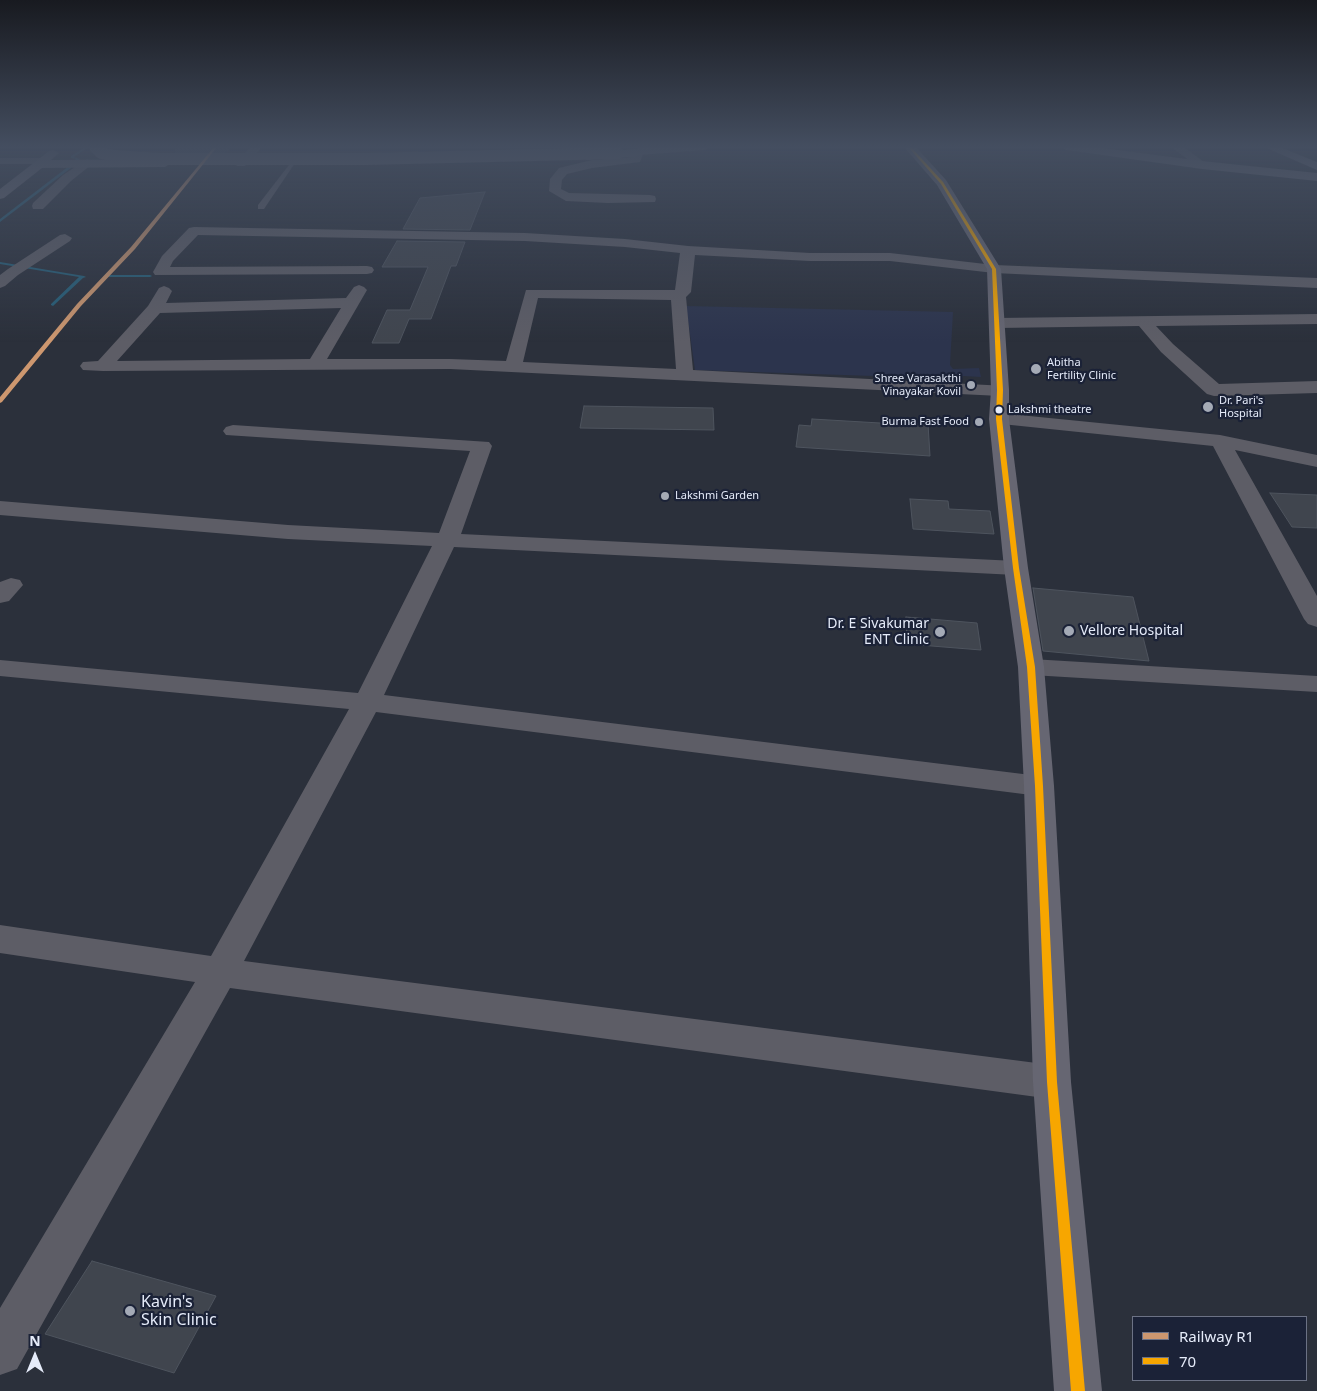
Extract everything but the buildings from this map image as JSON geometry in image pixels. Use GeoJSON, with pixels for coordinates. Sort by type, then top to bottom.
{"type":"FeatureCollection","features":[{"type":"Feature","properties":{"kind":"main road"},"geometry":{"type":"LineString","coordinates":[[959,212],[994,269],[1000,390],[999,419],[1016,568],[1031,667],[1040,786],[1052,1082],[1078,1391]]}},
{"type":"Feature","properties":{"kind":"street"},"geometry":{"type":"LineString","coordinates":[[367,270],[160,272],[166,260],[194,231],[562,239],[626,243],[688,250],[810,257],[890,257],[994,269],[1317,283]]}},
{"type":"Feature","properties":{"kind":"street"},"geometry":{"type":"LineString","coordinates":[[316,364],[364,282],[381,235]]}},
{"type":"Feature","properties":{"kind":"street"},"geometry":{"type":"LineString","coordinates":[[0,283],[7,271],[65,238]]}},
{"type":"Feature","properties":{"kind":"street"},"geometry":{"type":"LineString","coordinates":[[513,367],[531,293],[678,295],[683,292],[688,250]]}},
{"type":"Feature","properties":{"kind":"street"},"geometry":{"type":"LineString","coordinates":[[174,272],[155,308],[96,366],[450,364],[1000,390]]}},
{"type":"Feature","properties":{"kind":"street"},"geometry":{"type":"LineString","coordinates":[[678,295],[685,375]]}},
{"type":"Feature","properties":{"kind":"street"},"geometry":{"type":"LineString","coordinates":[[155,308],[351,303]]}},
{"type":"Feature","properties":{"kind":"street"},"geometry":{"type":"LineString","coordinates":[[997,323],[1317,319]]}},
{"type":"Feature","properties":{"kind":"street"},"geometry":{"type":"LineString","coordinates":[[1144,322],[1167,348],[1214,390],[1317,387]]}},
{"type":"Feature","properties":{"kind":"street"},"geometry":{"type":"LineString","coordinates":[[999,419],[1220,442],[1317,461]]}},
{"type":"Feature","properties":{"kind":"street"},"geometry":{"type":"LineString","coordinates":[[0,1352],[220,972],[367,702],[448,539],[482,446],[233,431]]}},
{"type":"Feature","properties":{"kind":"street"},"geometry":{"type":"LineString","coordinates":[[1220,442],[1293,572],[1317,619]]}},
{"type":"Feature","properties":{"kind":"street"},"geometry":{"type":"LineString","coordinates":[[0,508],[288,532],[1016,568]]}},
{"type":"Feature","properties":{"kind":"street"},"geometry":{"type":"LineString","coordinates":[[1293,572],[1317,574]]}},
{"type":"Feature","properties":{"kind":"street"},"geometry":{"type":"LineString","coordinates":[[1031,667],[1317,684]]}},
{"type":"Feature","properties":{"kind":"street"},"geometry":{"type":"LineString","coordinates":[[0,668],[367,702],[1040,786]]}},
{"type":"Feature","properties":{"kind":"street"},"geometry":{"type":"LineString","coordinates":[[0,939],[220,972],[1052,1082]]}},
{"type":"Feature","properties":{"kind":"shaded area"},"geometry":{"type":"Polygon","coordinates":[[[686,306],[953,312],[950,365],[953,369],[979,368],[981,377],[963,376],[962,379],[695,370],[686,306]]]}},
{"type":"Feature","properties":{"kind":"waterway"},"geometry":{"type":"LineString","coordinates":[[0,221],[12,212]]}},
{"type":"Feature","properties":{"kind":"waterway"},"geometry":{"type":"LineString","coordinates":[[0,263],[84,277]]}},
{"type":"Feature","properties":{"kind":"waterway"},"geometry":{"type":"LineString","coordinates":[[110,276],[150,276]]}},
{"type":"Feature","properties":{"kind":"waterway"},"geometry":{"type":"LineString","coordinates":[[53,305],[82,277]]}},
{"type":"Feature","properties":{"kind":"rail line","name":"R1"},"geometry":{"type":"LineString","coordinates":[[0,401],[79,305],[133,248],[163,212]]}},
{"type":"Feature","properties":{"kind":"transit line","name":"70"},"geometry":{"type":"LineString","coordinates":[[959,212],[994,269],[1000,390],[999,419],[1016,568],[1031,667],[1039,786],[1052,1082],[1078,1391]]}},
{"type":"Feature","properties":{"kind":"place","name":"Abitha Fertility Clinic"},"geometry":{"type":"Point","coordinates":[1036,369]}},
{"type":"Feature","properties":{"kind":"place","name":"Shree Varasakthi Vinayakar Kovil"},"geometry":{"type":"Point","coordinates":[971,385]}},
{"type":"Feature","properties":{"kind":"place","name":"Dr. Pari's Hospital"},"geometry":{"type":"Point","coordinates":[1208,407]}},
{"type":"Feature","properties":{"kind":"place","name":"Lakshmi theatre"},"geometry":{"type":"Point","coordinates":[999,410]}},
{"type":"Feature","properties":{"kind":"place","name":"Burma Fast Food"},"geometry":{"type":"Point","coordinates":[979,422]}},
{"type":"Feature","properties":{"kind":"place","name":"Lakshmi Garden"},"geometry":{"type":"Point","coordinates":[665,496]}},
{"type":"Feature","properties":{"kind":"place","name":"Vellore Hospital"},"geometry":{"type":"Point","coordinates":[1069,631]}},
{"type":"Feature","properties":{"kind":"place","name":"Dr. E Sivakumar ENT Clinic"},"geometry":{"type":"Point","coordinates":[940,632]}},
{"type":"Feature","properties":{"kind":"place","name":"Kavin's Skin Clinic"},"geometry":{"type":"Point","coordinates":[130,1311]}}]}
